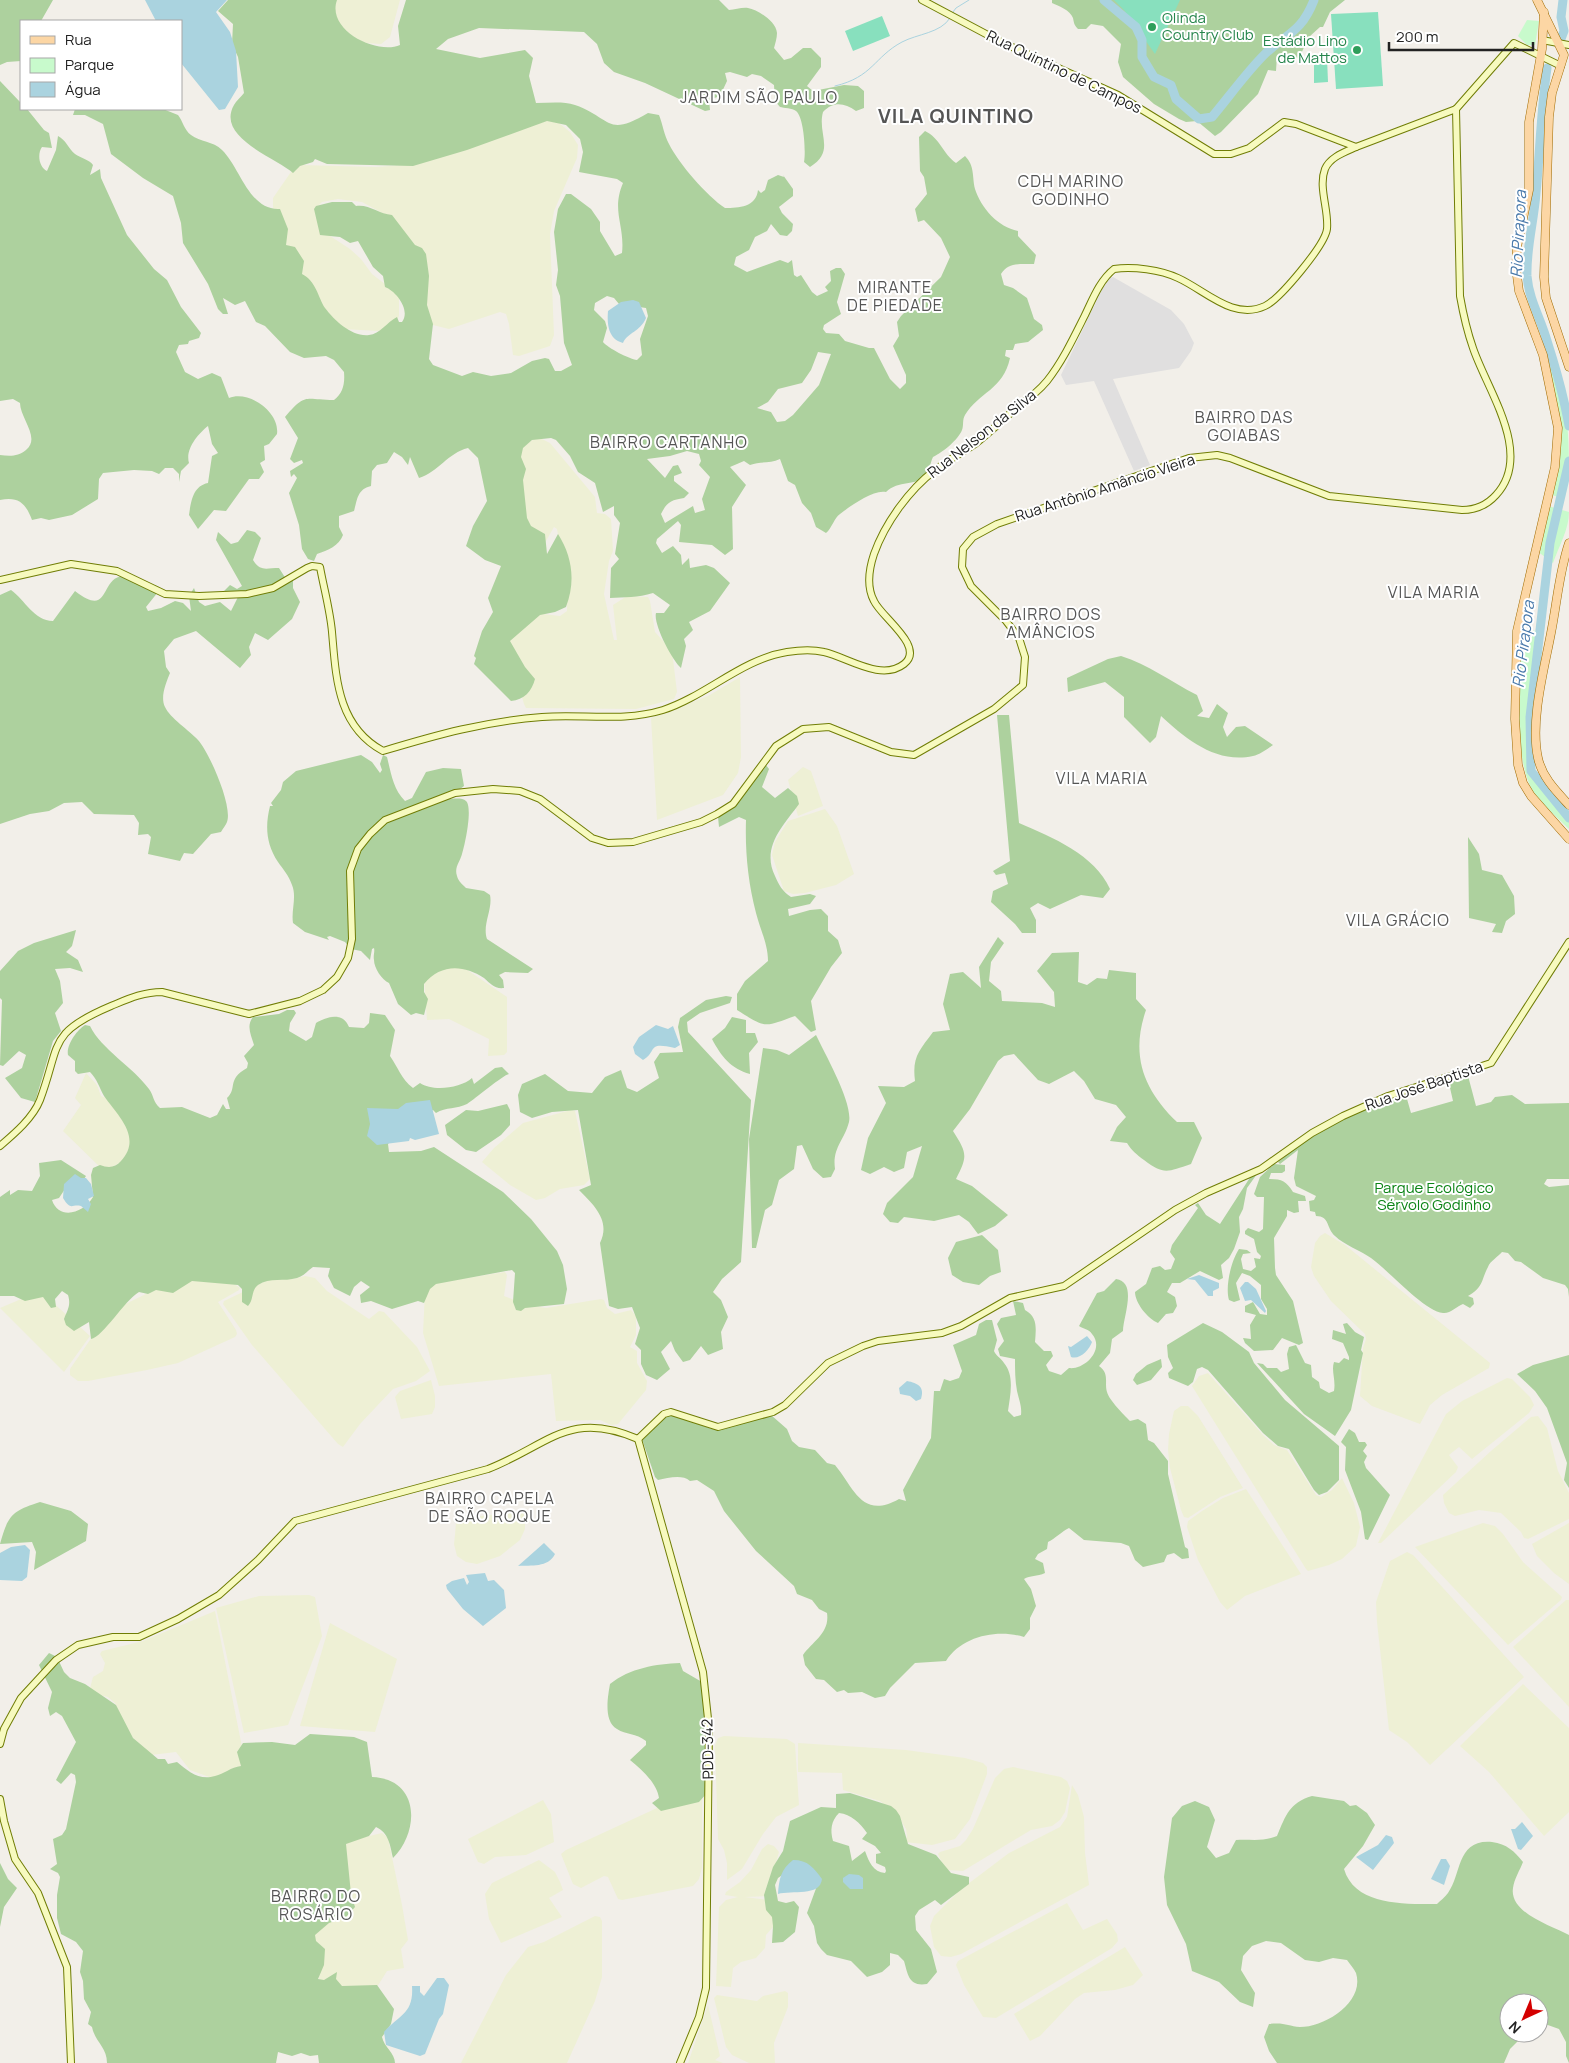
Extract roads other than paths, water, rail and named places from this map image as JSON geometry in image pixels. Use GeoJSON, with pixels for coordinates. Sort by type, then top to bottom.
{"type":"FeatureCollection","features":[{"type":"Feature","properties":{"kind":"main road"},"geometry":{"type":"LineString","coordinates":[[1537,0],[1566,54],[1552,93],[1549,117],[1544,277],[1549,307],[1569,367]]}},
{"type":"Feature","properties":{"kind":"main road"},"geometry":{"type":"LineString","coordinates":[[1544,12],[1540,57],[1530,122],[1529,190],[1517,247],[1516,268],[1519,291],[1543,355],[1558,428],[1555,467],[1518,631],[1514,691],[1518,765],[1523,783],[1530,796],[1569,839]]}},
{"type":"Feature","properties":{"kind":"main road"},"geometry":{"type":"LineString","coordinates":[[1569,543],[1563,562],[1545,661],[1536,735],[1538,758],[1544,774],[1569,805]]}},
{"type":"Feature","properties":{"kind":"street","name":"Rua Quintino de Campos"},"geometry":{"type":"LineString","coordinates":[[922,0],[1001,42],[1118,95],[1214,154],[1231,154],[1249,148],[1276,126],[1287,122],[1356,147]]}},
{"type":"Feature","properties":{"kind":"street"},"geometry":{"type":"LineString","coordinates":[[1542,40],[1558,42],[1569,46]]}},
{"type":"Feature","properties":{"kind":"street"},"geometry":{"type":"LineString","coordinates":[[1356,147],[1456,109],[1514,44],[1561,66]]}},
{"type":"Feature","properties":{"kind":"street","name":"Rua Antônio Amâncio Vieira"},"geometry":{"type":"LineString","coordinates":[[0,1146],[12,1136],[39,1102],[56,1045],[64,1033],[83,1018],[149,992],[162,992],[249,1014],[292,1004],[323,990],[337,977],[348,958],[352,939],[350,871],[358,849],[370,834],[394,816],[455,793],[492,789],[520,791],[540,799],[592,838],[608,844],[633,842],[701,822],[733,804],[776,746],[803,729],[829,727],[891,752],[914,755],[994,709],[1018,690],[1024,681],[1025,657],[1019,638],[1006,621],[978,594],[962,567],[963,549],[967,542],[997,524],[1190,458],[1217,456],[1230,458],[1329,496],[1462,510],[1475,509],[1485,504],[1502,489],[1508,480],[1512,454],[1500,410],[1473,349],[1461,303],[1456,109]]}},
{"type":"Feature","properties":{"kind":"street","name":"Rua Nelson da Silva"},"geometry":{"type":"LineString","coordinates":[[0,580],[71,564],[117,571],[165,594],[198,596],[247,594],[273,588],[307,568],[320,567],[332,630],[334,672],[341,698],[361,734],[371,744],[383,750],[461,728],[505,721],[544,716],[611,717],[638,715],[663,710],[690,698],[735,673],[785,652],[805,650],[823,652],[862,667],[883,670],[896,669],[905,664],[910,657],[911,648],[874,601],[869,583],[874,552],[895,515],[921,482],[975,444],[1044,384],[1058,367],[1098,288],[1109,273],[1122,268],[1162,273],[1178,278],[1223,306],[1242,309],[1266,305],[1315,254],[1323,240],[1327,230],[1323,178],[1325,169],[1330,162],[1356,147]]}},
{"type":"Feature","properties":{"kind":"street","name":"Rua José Baptista"},"geometry":{"type":"LineString","coordinates":[[638,1439],[664,1414],[671,1412],[718,1427],[773,1412],[785,1405],[828,1363],[864,1346],[878,1341],[942,1333],[961,1326],[1010,1298],[1064,1286],[1176,1210],[1206,1193],[1261,1170],[1312,1133],[1352,1112],[1388,1096],[1491,1063],[1569,942]]}},
{"type":"Feature","properties":{"kind":"street"},"geometry":{"type":"LineString","coordinates":[[0,1744],[4,1730],[22,1698],[56,1660],[78,1645],[113,1637],[139,1637],[178,1619],[219,1595],[258,1560],[295,1521],[488,1469],[509,1461],[565,1431],[578,1427],[593,1426],[638,1439]]}},
{"type":"Feature","properties":{"kind":"street","name":"PDD-342"},"geometry":{"type":"LineString","coordinates":[[638,1439],[703,1672],[709,1728],[706,1988],[700,2017],[680,2063]]}},
{"type":"Feature","properties":{"kind":"street"},"geometry":{"type":"LineString","coordinates":[[0,1799],[15,1859],[38,1893],[67,1968],[71,2063]]}},
{"type":"Feature","properties":{"kind":"water"},"geometry":{"type":"Polygon","coordinates":[[[145,0],[227,0],[216,12],[230,32],[236,51],[238,87],[225,109],[219,110],[182,64],[182,20],[155,20],[145,0]]]}},
{"type":"Feature","properties":{"kind":"water"},"geometry":{"type":"Polygon","coordinates":[[[633,300],[639,302],[646,318],[641,326],[628,336],[623,343],[611,335],[608,326],[608,311],[621,302],[633,300]]]}},
{"type":"Feature","properties":{"kind":"water"},"geometry":{"type":"Polygon","coordinates":[[[656,1025],[668,1029],[673,1026],[680,1045],[675,1048],[656,1046],[643,1060],[635,1054],[633,1047],[639,1037],[656,1025]]]}},
{"type":"Feature","properties":{"kind":"water"},"geometry":{"type":"Polygon","coordinates":[[[430,1100],[439,1134],[415,1140],[410,1138],[409,1141],[377,1145],[367,1136],[370,1124],[367,1108],[398,1109],[406,1103],[430,1100]]]}},
{"type":"Feature","properties":{"kind":"water"},"geometry":{"type":"Polygon","coordinates":[[[75,1174],[81,1178],[86,1178],[91,1184],[94,1196],[88,1199],[91,1204],[88,1212],[81,1206],[70,1206],[63,1198],[64,1184],[75,1174]]]}},
{"type":"Feature","properties":{"kind":"water"},"geometry":{"type":"Polygon","coordinates":[[[1199,1275],[1219,1283],[1219,1288],[1213,1291],[1213,1296],[1208,1296],[1195,1280],[1187,1279],[1199,1275]]]}},
{"type":"Feature","properties":{"kind":"water"},"geometry":{"type":"Polygon","coordinates":[[[1245,1282],[1248,1282],[1256,1289],[1266,1311],[1265,1313],[1251,1300],[1245,1301],[1240,1288],[1245,1282]]]}},
{"type":"Feature","properties":{"kind":"water"},"geometry":{"type":"Polygon","coordinates":[[[1087,1336],[1092,1342],[1089,1348],[1081,1356],[1071,1357],[1068,1346],[1071,1347],[1087,1336]]]}},
{"type":"Feature","properties":{"kind":"water"},"geometry":{"type":"Polygon","coordinates":[[[907,1381],[920,1386],[922,1391],[921,1399],[916,1401],[910,1396],[900,1394],[899,1388],[907,1381]]]}},
{"type":"Feature","properties":{"kind":"water"},"geometry":{"type":"Polygon","coordinates":[[[544,1543],[555,1554],[548,1562],[539,1565],[518,1566],[544,1543]]]}},
{"type":"Feature","properties":{"kind":"water"},"geometry":{"type":"Polygon","coordinates":[[[25,1545],[30,1550],[27,1577],[22,1581],[0,1580],[0,1553],[11,1547],[25,1545]]]}},
{"type":"Feature","properties":{"kind":"water"},"geometry":{"type":"Polygon","coordinates":[[[485,1573],[488,1581],[494,1580],[504,1590],[506,1608],[483,1626],[463,1609],[446,1585],[452,1581],[464,1578],[467,1585],[469,1582],[466,1575],[485,1573]]]}},
{"type":"Feature","properties":{"kind":"water"},"geometry":{"type":"Polygon","coordinates":[[[1522,1822],[1533,1836],[1521,1850],[1518,1849],[1511,1829],[1515,1829],[1522,1822]]]}},
{"type":"Feature","properties":{"kind":"water"},"geometry":{"type":"Polygon","coordinates":[[[1386,1835],[1392,1837],[1394,1843],[1373,1870],[1356,1857],[1378,1845],[1386,1835]]]}},
{"type":"Feature","properties":{"kind":"water"},"geometry":{"type":"Polygon","coordinates":[[[1441,1859],[1446,1859],[1450,1866],[1444,1885],[1431,1879],[1441,1859]]]}},
{"type":"Feature","properties":{"kind":"water"},"geometry":{"type":"Polygon","coordinates":[[[793,1860],[803,1861],[813,1868],[822,1879],[820,1885],[811,1891],[778,1894],[781,1875],[793,1860]]]}},
{"type":"Feature","properties":{"kind":"water"},"geometry":{"type":"Polygon","coordinates":[[[849,1874],[859,1875],[863,1878],[863,1889],[850,1889],[843,1882],[843,1878],[849,1874]]]}},
{"type":"Feature","properties":{"kind":"water"},"geometry":{"type":"Polygon","coordinates":[[[437,1978],[444,1978],[449,1985],[443,2014],[439,2019],[425,2054],[420,2056],[386,2045],[384,2032],[408,2008],[411,2003],[412,1986],[420,1986],[420,1992],[424,1996],[437,1978]]]}},
{"type":"Feature","properties":{"kind":"waterway"},"geometry":{"type":"LineString","coordinates":[[953,12],[969,0]]}},
{"type":"Feature","properties":{"kind":"waterway"},"geometry":{"type":"LineString","coordinates":[[1104,0],[1136,27],[1142,40],[1142,57],[1154,77],[1171,85],[1176,99],[1199,119],[1212,117],[1261,58],[1297,28],[1309,12],[1314,0]]}},
{"type":"Feature","properties":{"kind":"waterway","name":"Rio Pirapora"},"geometry":{"type":"LineString","coordinates":[[1561,39],[1564,31],[1561,17],[1563,0]]}},
{"type":"Feature","properties":{"kind":"waterway"},"geometry":{"type":"LineString","coordinates":[[835,86],[858,77],[902,42],[935,30],[950,18]]}},
{"type":"Feature","properties":{"kind":"waterway","name":"Rio Pirapora"},"geometry":{"type":"LineString","coordinates":[[1547,68],[1527,276],[1530,293],[1557,373],[1569,426]]}},
{"type":"Feature","properties":{"kind":"waterway","name":"Rio Pirapora"},"geometry":{"type":"LineString","coordinates":[[1569,461],[1550,543],[1530,717],[1531,771],[1569,818]]}},
{"type":"Feature","properties":{"kind":"place","name":"Olinda Country Club"},"geometry":{"type":"Point","coordinates":[1152,27]}},
{"type":"Feature","properties":{"kind":"place","name":"Estádio Lino de Mattos"},"geometry":{"type":"Point","coordinates":[1357,50]}},
{"type":"Feature","properties":{"kind":"district","name":"JARDIM SÃO PAULO"},"geometry":{"type":"Point","coordinates":[759,97]}},
{"type":"Feature","properties":{"kind":"district","name":"VILA QUINTINO"},"geometry":{"type":"Point","coordinates":[956,116]}},
{"type":"Feature","properties":{"kind":"district","name":"CDH MARINO GODINHO"},"geometry":{"type":"Point","coordinates":[1071,190]}},
{"type":"Feature","properties":{"kind":"district","name":"MIRANTE DE PIEDADE"},"geometry":{"type":"Point","coordinates":[895,296]}},
{"type":"Feature","properties":{"kind":"district","name":"BAIRRO DAS GOIABAS"},"geometry":{"type":"Point","coordinates":[1244,426]}},
{"type":"Feature","properties":{"kind":"district","name":"BAIRRO CARTANHO"},"geometry":{"type":"Point","coordinates":[669,442]}},
{"type":"Feature","properties":{"kind":"district","name":"VILA MARIA"},"geometry":{"type":"Point","coordinates":[1434,592]}},
{"type":"Feature","properties":{"kind":"district","name":"BAIRRO DOS AMÂNCIOS"},"geometry":{"type":"Point","coordinates":[1051,623]}},
{"type":"Feature","properties":{"kind":"district","name":"VILA MARIA"},"geometry":{"type":"Point","coordinates":[1102,778]}},
{"type":"Feature","properties":{"kind":"district","name":"VILA GRÁCIO"},"geometry":{"type":"Point","coordinates":[1398,920]}},
{"type":"Feature","properties":{"kind":"district","name":"BAIRRO CAPELA DE SÃO ROQUE"},"geometry":{"type":"Point","coordinates":[490,1507]}},
{"type":"Feature","properties":{"kind":"district","name":"BAIRRO DO ROSÁRIO"},"geometry":{"type":"Point","coordinates":[316,1905]}},
{"type":"Feature","properties":{"kind":"park label","name":"Parque Ecológico Sérvolo Godinho"},"geometry":{"type":"Point","coordinates":[1434,1196]}}]}
